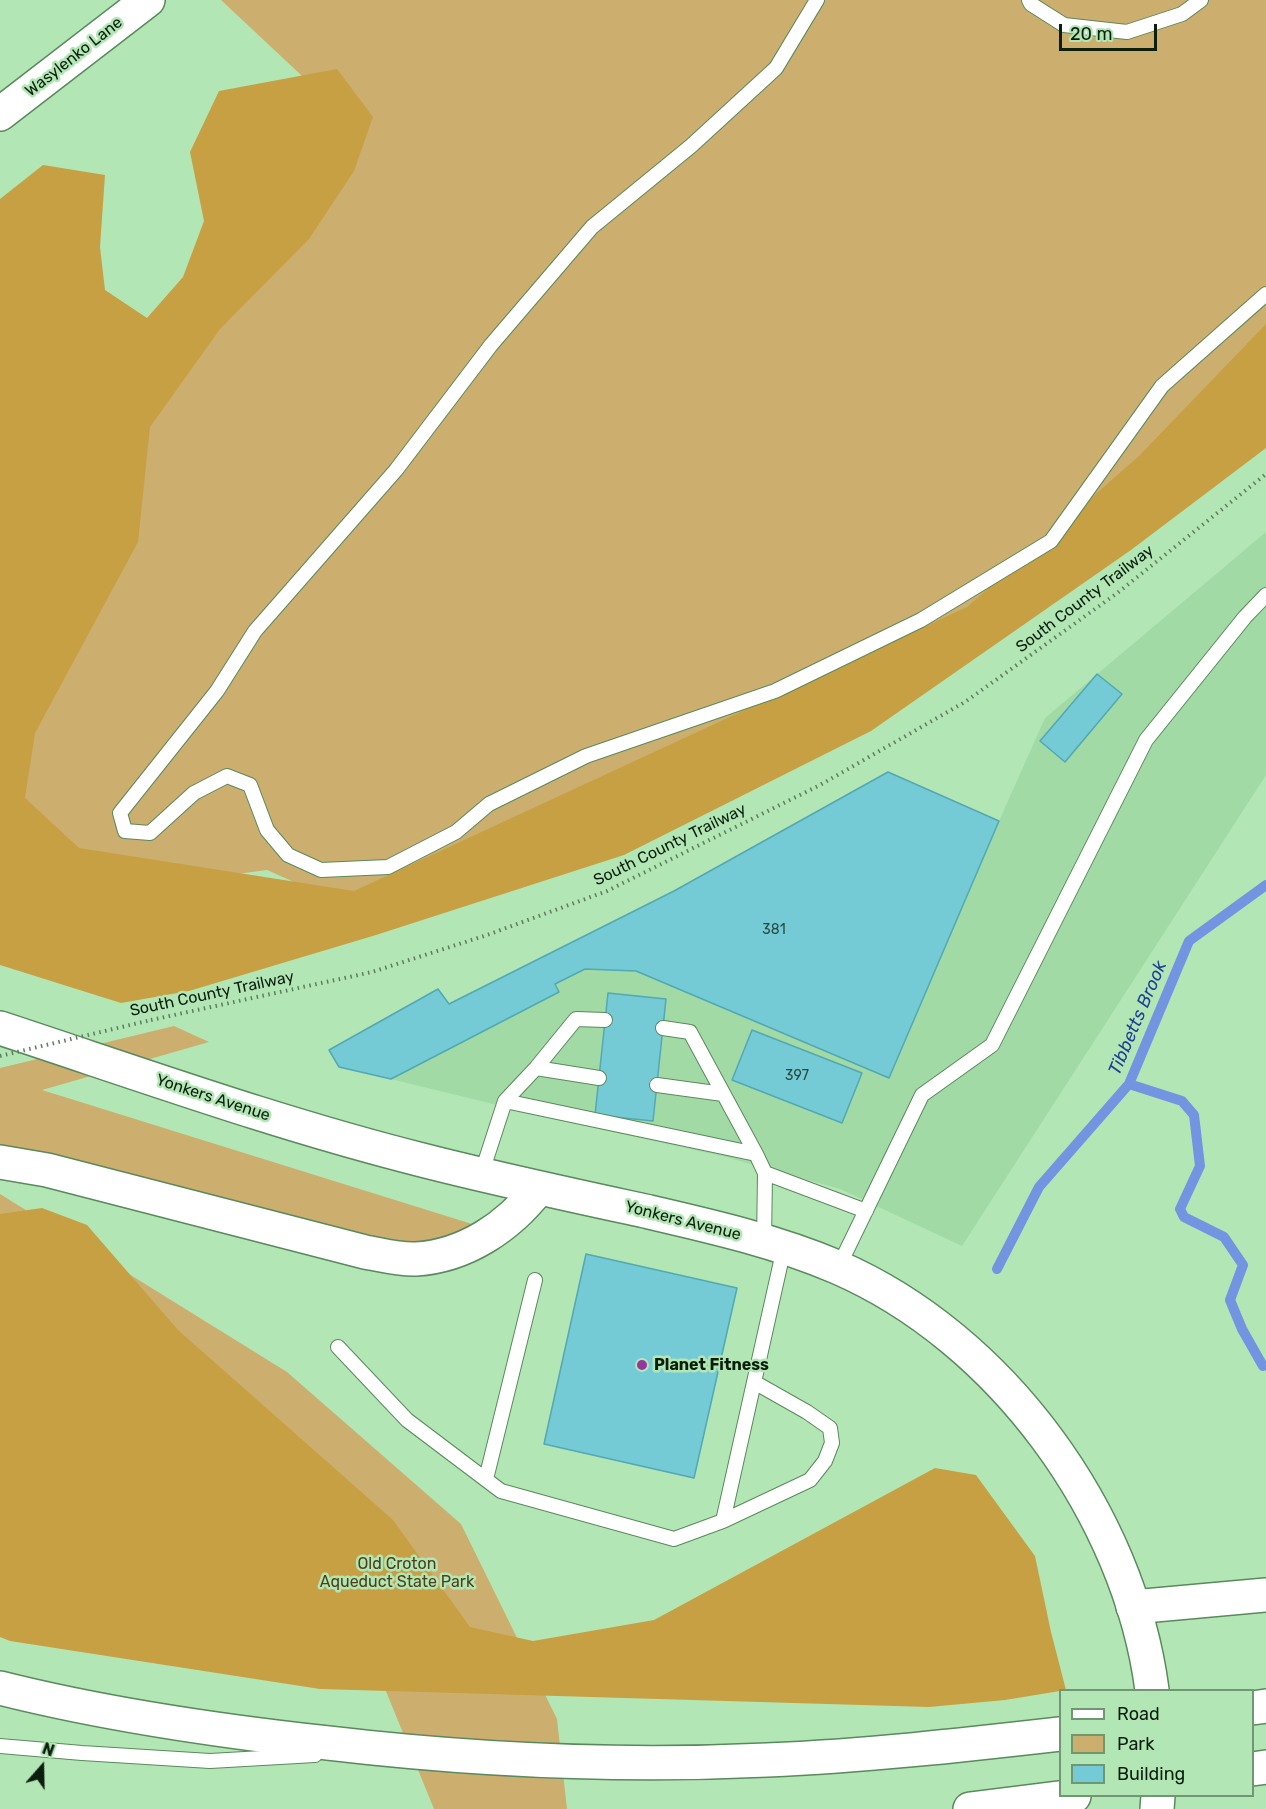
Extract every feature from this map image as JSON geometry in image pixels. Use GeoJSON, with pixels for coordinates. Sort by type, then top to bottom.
{"type":"FeatureCollection","features":[{"type":"Feature","properties":{"kind":"main road","name":"Wasylenko Lane"},"geometry":{"type":"LineString","coordinates":[[0,114],[148,0]]}},
{"type":"Feature","properties":{"kind":"main road","name":"Yonkers Avenue"},"geometry":{"type":"LineString","coordinates":[[0,1028],[310,1130],[481,1175],[707,1226],[774,1245],[838,1268],[899,1300],[957,1343],[1013,1397],[1060,1458],[1092,1510],[1121,1570],[1133,1607],[1152,1689]]}},
{"type":"Feature","properties":{"kind":"main road"},"geometry":{"type":"LineString","coordinates":[[0,1162],[47,1170],[365,1252],[415,1259],[440,1255],[490,1234],[525,1205],[538,1188]]}},
{"type":"Feature","properties":{"kind":"main road"},"geometry":{"type":"LineString","coordinates":[[1133,1607],[1266,1595]]}},
{"type":"Feature","properties":{"kind":"main road"},"geometry":{"type":"LineString","coordinates":[[0,1688],[167,1722],[259,1736],[466,1757],[606,1761],[766,1760],[857,1754],[1059,1734]]}},
{"type":"Feature","properties":{"kind":"main road"},"geometry":{"type":"LineString","coordinates":[[970,1809],[1065,1797]]}},
{"type":"Feature","properties":{"kind":"lane"},"geometry":{"type":"LineString","coordinates":[[817,0],[776,68],[691,146],[592,227],[491,345],[396,470],[255,631],[217,691],[120,813],[125,831],[150,833],[194,793],[227,776],[250,784],[267,830],[288,855],[321,870],[388,867],[456,832],[489,804],[586,756],[775,691],[921,620],[1051,541],[1162,386],[1266,294]]}},
{"type":"Feature","properties":{"kind":"lane"},"geometry":{"type":"LineString","coordinates":[[1029,0],[1031,4],[1064,25],[1127,32],[1182,14],[1201,0]]}},
{"type":"Feature","properties":{"kind":"lane"},"geometry":{"type":"LineString","coordinates":[[838,1268],[922,1095],[992,1045],[1146,740],[1245,617],[1266,595]]}},
{"type":"Feature","properties":{"kind":"lane"},"geometry":{"type":"LineString","coordinates":[[481,1175],[505,1101],[536,1068],[576,1018],[605,1020]]}},
{"type":"Feature","properties":{"kind":"lane"},"geometry":{"type":"LineString","coordinates":[[663,1028],[690,1032],[756,1154],[765,1173],[774,1245],[754,1382],[723,1521]]}},
{"type":"Feature","properties":{"kind":"lane"},"geometry":{"type":"LineString","coordinates":[[536,1068],[599,1078]]}},
{"type":"Feature","properties":{"kind":"lane"},"geometry":{"type":"LineString","coordinates":[[657,1085],[723,1094]]}},
{"type":"Feature","properties":{"kind":"lane"},"geometry":{"type":"LineString","coordinates":[[505,1101],[756,1154]]}},
{"type":"Feature","properties":{"kind":"lane"},"geometry":{"type":"LineString","coordinates":[[765,1173],[866,1211]]}},
{"type":"Feature","properties":{"kind":"lane"},"geometry":{"type":"LineString","coordinates":[[486,1479],[535,1280]]}},
{"type":"Feature","properties":{"kind":"lane"},"geometry":{"type":"LineString","coordinates":[[338,1347],[407,1420],[501,1491],[674,1539],[723,1521],[810,1480],[825,1461],[832,1443],[830,1428],[754,1382]]}},
{"type":"Feature","properties":{"kind":"lane"},"geometry":{"type":"LineString","coordinates":[[0,1746],[210,1761],[395,1751]]}},
{"type":"Feature","properties":{"kind":"path","name":"South County Trailway"},"geometry":{"type":"LineString","coordinates":[[0,1056],[151,1020],[372,972],[487,935],[607,891],[820,785],[965,702],[1116,594],[1266,474]]}},
{"type":"Feature","properties":{"kind":"shaded area"},"geometry":{"type":"Polygon","coordinates":[[[1266,532],[1266,775],[962,1246],[840,1189],[722,1156],[562,1121],[391,1079],[558,992],[555,984],[585,969],[636,971],[889,1077],[1045,718],[1266,532]]]}},
{"type":"Feature","properties":{"kind":"green space"},"geometry":{"type":"Polygon","coordinates":[[[221,0],[1266,0],[1266,393],[950,640],[357,910],[267,870],[77,895],[0,877],[0,619],[349,120],[221,0]]]}},
{"type":"Feature","properties":{"kind":"green space"},"geometry":{"type":"Polygon","coordinates":[[[337,69],[373,117],[354,171],[309,239],[220,329],[150,427],[138,542],[35,733],[25,798],[79,848],[354,891],[967,607],[1139,456],[1266,324],[1266,448],[1131,550],[871,731],[624,855],[376,935],[189,991],[121,1003],[0,965],[0,199],[43,165],[105,175],[100,247],[105,290],[147,318],[183,277],[204,221],[190,152],[219,91],[337,69]]]}},
{"type":"Feature","properties":{"kind":"green space"},"geometry":{"type":"Polygon","coordinates":[[[174,1026],[209,1042],[42,1090],[472,1224],[436,1244],[407,1247],[81,1161],[0,1150],[0,1068],[174,1026]]]}},
{"type":"Feature","properties":{"kind":"green space","name":"Old Croton Aqueduct State Park"},"geometry":{"type":"Polygon","coordinates":[[[0,1194],[287,1372],[461,1524],[557,1719],[567,1809],[434,1809],[381,1679],[0,1327],[0,1194]]]}},
{"type":"Feature","properties":{"kind":"green space"},"geometry":{"type":"Polygon","coordinates":[[[42,1208],[87,1225],[178,1330],[393,1520],[470,1627],[533,1641],[654,1620],[935,1468],[976,1475],[1035,1556],[1066,1689],[1005,1700],[929,1707],[320,1689],[10,1641],[0,1637],[0,1214],[42,1208]]]}},
{"type":"Feature","properties":{"kind":"building"},"geometry":{"type":"Polygon","coordinates":[[[1097,674],[1122,694],[1065,762],[1040,741],[1097,674]]]}},
{"type":"Feature","properties":{"kind":"building"},"geometry":{"type":"Polygon","coordinates":[[[888,772],[999,821],[889,1078],[636,971],[585,969],[555,984],[559,992],[391,1079],[339,1067],[329,1050],[438,989],[449,1004],[674,891],[888,772]]]}},
{"type":"Feature","properties":{"kind":"building"},"geometry":{"type":"Polygon","coordinates":[[[608,993],[666,999],[653,1121],[595,1115],[608,993]]]}},
{"type":"Feature","properties":{"kind":"building"},"geometry":{"type":"Polygon","coordinates":[[[752,1030],[862,1073],[842,1123],[732,1080],[752,1030]]]}},
{"type":"Feature","properties":{"kind":"building"},"geometry":{"type":"Polygon","coordinates":[[[586,1254],[737,1288],[694,1478],[544,1444],[586,1254]]]}},
{"type":"Feature","properties":{"kind":"waterway","name":"Tibbetts Brook"},"geometry":{"type":"LineString","coordinates":[[997,1269],[1039,1187],[1129,1084],[1189,941],[1266,885]]}},
{"type":"Feature","properties":{"kind":"waterway"},"geometry":{"type":"LineString","coordinates":[[1129,1084],[1182,1101],[1194,1115],[1200,1166],[1180,1209],[1184,1217],[1224,1237],[1243,1265],[1230,1300],[1242,1329],[1263,1366]]}},
{"type":"Feature","properties":{"kind":"place","name":"Planet Fitness"},"geometry":{"type":"Point","coordinates":[642,1365]}}]}
